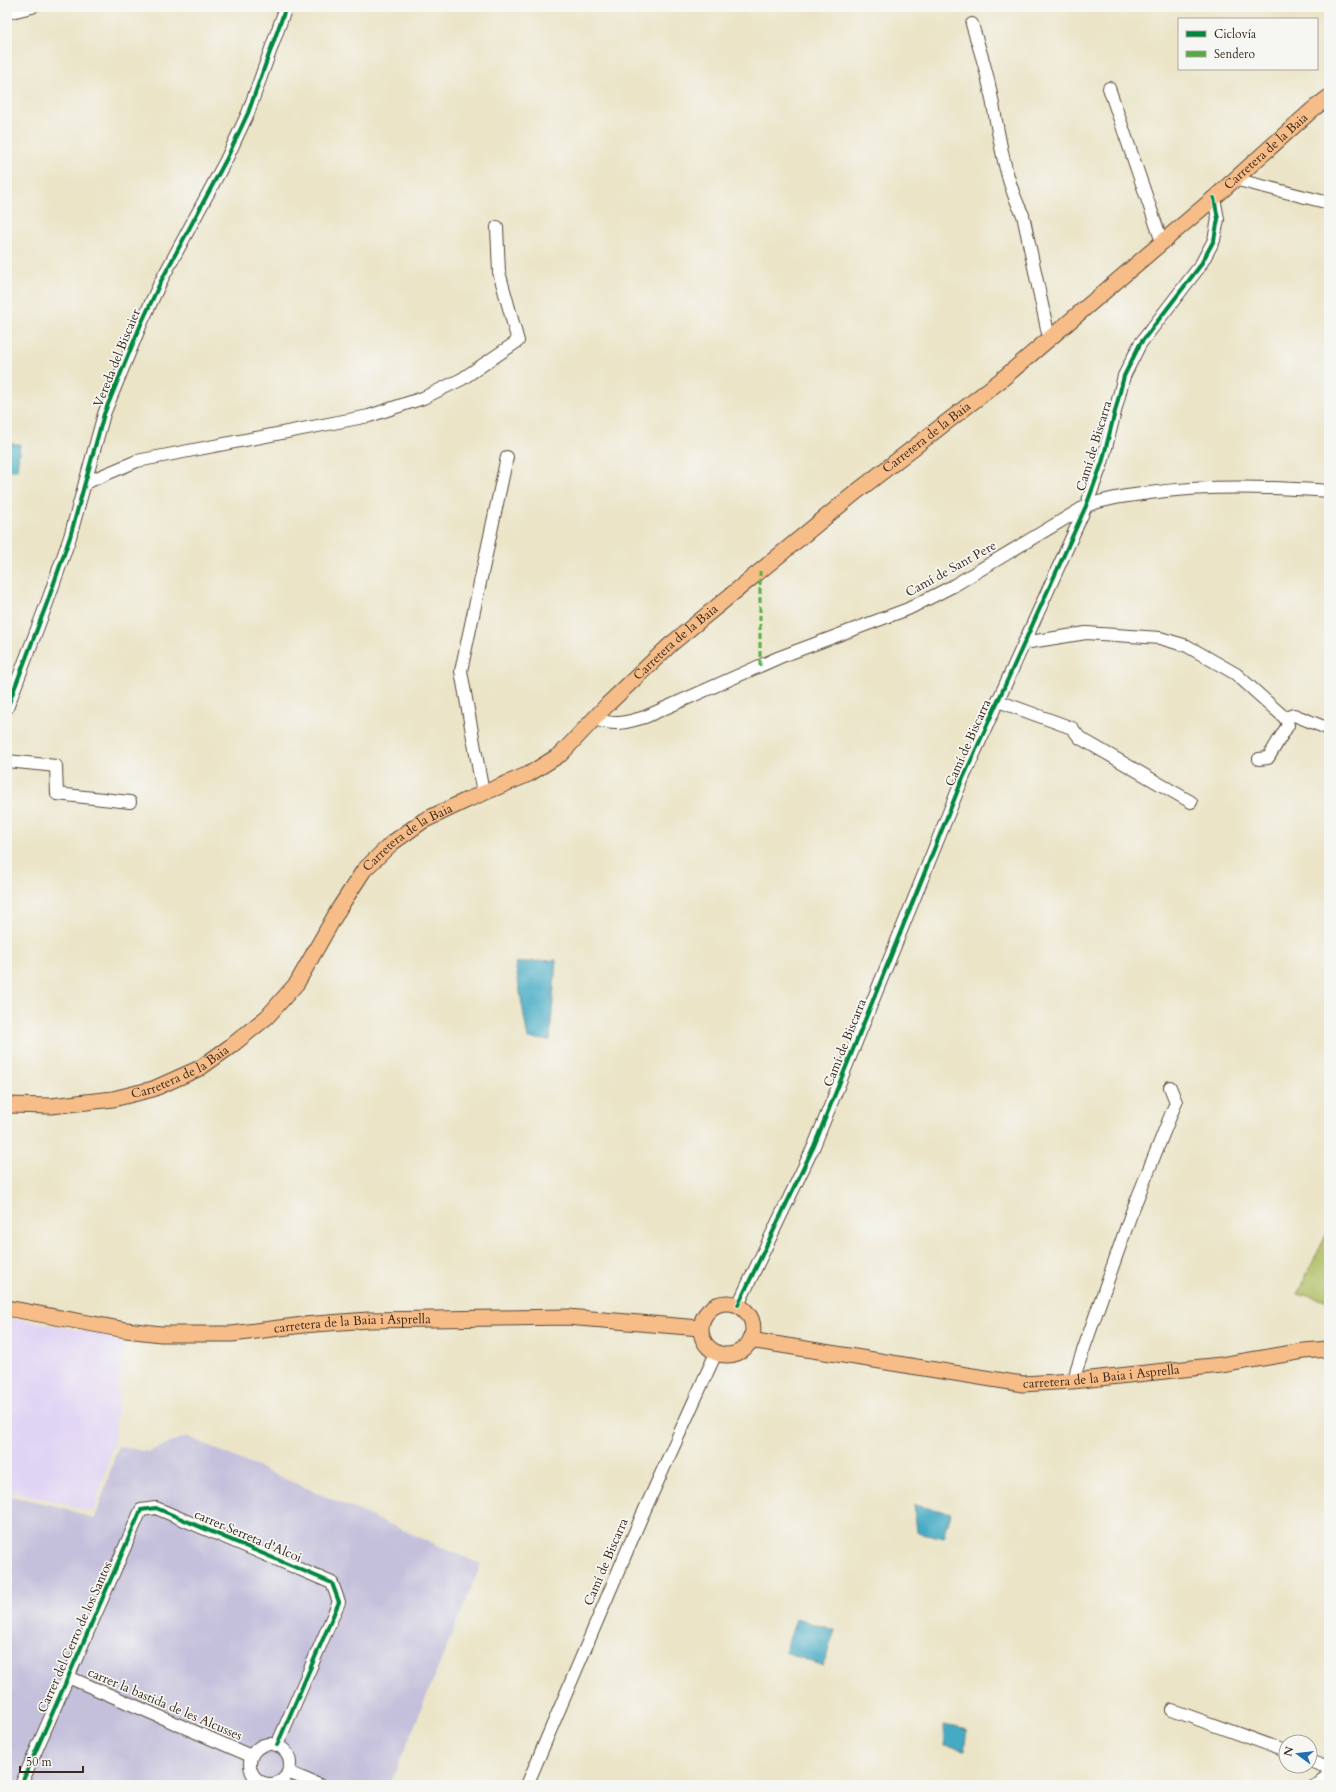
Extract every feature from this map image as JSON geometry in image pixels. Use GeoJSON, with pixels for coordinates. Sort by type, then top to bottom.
{"type":"FeatureCollection","features":[{"type":"Feature","properties":{"kind":"main road","name":"Carretera de la Baia"},"geometry":{"type":"LineString","coordinates":[[7,1106],[50,1106],[112,1099],[153,1089],[200,1068],[231,1046],[267,1017],[297,983],[340,907],[364,870],[392,843],[423,821],[483,793],[529,774],[561,754],[670,645],[855,493],[1001,380],[1214,198],[1312,110],[1329,97]]}},
{"type":"Feature","properties":{"kind":"main road"},"geometry":{"type":"LineString","coordinates":[[725,1302],[738,1305],[747,1312],[751,1318],[753,1326],[750,1340],[744,1348],[738,1352],[728,1355],[716,1353],[706,1344],[700,1328],[702,1319],[711,1308],[725,1302]]}},
{"type":"Feature","properties":{"kind":"main road","name":"carretera de la Baia i Asprella"},"geometry":{"type":"LineString","coordinates":[[7,1308],[126,1330],[161,1334],[232,1334],[303,1325],[368,1320],[567,1317],[700,1328]]}},
{"type":"Feature","properties":{"kind":"main road","name":"carretera de la Baia i Asprella"},"geometry":{"type":"LineString","coordinates":[[750,1340],[1023,1384],[1074,1381],[1221,1365],[1304,1351],[1329,1349]]}},
{"type":"Feature","properties":{"kind":"street"},"geometry":{"type":"LineString","coordinates":[[7,12],[32,7]]}},
{"type":"Feature","properties":{"kind":"street","name":"Vereda del Biscaier"},"geometry":{"type":"LineString","coordinates":[[7,708],[48,603],[70,537],[104,414],[141,324],[161,281],[226,160],[248,113],[286,7]]}},
{"type":"Feature","properties":{"kind":"street"},"geometry":{"type":"LineString","coordinates":[[972,24],[988,78],[1015,200],[1023,215],[1049,338]]}},
{"type":"Feature","properties":{"kind":"street"},"geometry":{"type":"LineString","coordinates":[[1109,88],[1162,242]]}},
{"type":"Feature","properties":{"kind":"street"},"geometry":{"type":"LineString","coordinates":[[1234,179],[1329,203]]}},
{"type":"Feature","properties":{"kind":"street","name":"Camí de Biscarra"},"geometry":{"type":"LineString","coordinates":[[738,1305],[814,1146],[960,785],[1086,506],[1102,463],[1124,376],[1140,344],[1200,266],[1214,240],[1218,219],[1214,198]]}},
{"type":"Feature","properties":{"kind":"street"},"geometry":{"type":"LineString","coordinates":[[85,483],[137,461],[369,416],[423,398],[462,379],[518,341],[499,272],[497,227]]}},
{"type":"Feature","properties":{"kind":"street"},"geometry":{"type":"LineString","coordinates":[[483,793],[461,671],[507,457]]}},
{"type":"Feature","properties":{"kind":"street","name":"Camí de Sant Pere"},"geometry":{"type":"LineString","coordinates":[[595,719],[608,723],[623,724],[645,717],[780,657],[908,609],[953,586],[1086,506],[1106,498],[1184,488],[1283,488],[1329,491]]}},
{"type":"Feature","properties":{"kind":"street"},"geometry":{"type":"LineString","coordinates":[[1024,643],[1086,633],[1160,638],[1187,646],[1236,674],[1285,718],[1288,725],[1268,758],[1259,759]]}},
{"type":"Feature","properties":{"kind":"street"},"geometry":{"type":"LineString","coordinates":[[998,701],[1072,728],[1080,738],[1191,802]]}},
{"type":"Feature","properties":{"kind":"street"},"geometry":{"type":"LineString","coordinates":[[1285,718],[1294,715],[1329,729]]}},
{"type":"Feature","properties":{"kind":"street"},"geometry":{"type":"LineString","coordinates":[[7,761],[56,766],[57,794],[130,802]]}},
{"type":"Feature","properties":{"kind":"street"},"geometry":{"type":"LineString","coordinates":[[1074,1381],[1079,1361],[1131,1214],[1176,1102],[1170,1087]]}},
{"type":"Feature","properties":{"kind":"street","name":"Camí de Biscarra"},"geometry":{"type":"LineString","coordinates":[[527,1785],[641,1518],[716,1353]]}},
{"type":"Feature","properties":{"kind":"street","name":"carrer Serreta d'Alcoi"},"geometry":{"type":"LineString","coordinates":[[156,1508],[332,1583],[339,1602],[277,1745]]}},
{"type":"Feature","properties":{"kind":"street","name":"Carrer del Cerro de los Santos"},"geometry":{"type":"LineString","coordinates":[[21,1785],[141,1510],[156,1508]]}},
{"type":"Feature","properties":{"kind":"street","name":"carrer la bastida de les Alcusses"},"geometry":{"type":"LineString","coordinates":[[68,1677],[251,1756]]}},
{"type":"Feature","properties":{"kind":"street"},"geometry":{"type":"LineString","coordinates":[[1172,1710],[1278,1748]]}},
{"type":"Feature","properties":{"kind":"street"},"geometry":{"type":"LineString","coordinates":[[269,1743],[277,1745],[284,1749],[288,1756],[290,1763],[288,1772],[279,1782],[270,1784],[260,1783],[253,1775],[250,1765],[251,1756],[255,1750],[261,1746],[269,1743]]}},
{"type":"Feature","properties":{"kind":"street"},"geometry":{"type":"LineString","coordinates":[[1318,1763],[1329,1767]]}},
{"type":"Feature","properties":{"kind":"street"},"geometry":{"type":"LineString","coordinates":[[288,1772],[319,1785]]}},
{"type":"Feature","properties":{"kind":"street"},"geometry":{"type":"LineString","coordinates":[[1313,1785],[1329,1773]]}},
{"type":"Feature","properties":{"kind":"shaded area"},"geometry":{"type":"Polygon","coordinates":[[[11,1318],[124,1338],[114,1442],[94,1513],[59,1502],[7,1491],[7,1351],[11,1318]]]}},
{"type":"Feature","properties":{"kind":"shaded area"},"geometry":{"type":"Polygon","coordinates":[[[186,1436],[481,1564],[390,1785],[7,1785],[7,1495],[61,1507],[95,1519],[118,1446],[148,1452],[186,1436]]]}},
{"type":"Feature","properties":{"kind":"green space"},"geometry":{"type":"Polygon","coordinates":[[[1329,1229],[1329,1301],[1304,1294],[1303,1296],[1297,1294],[1329,1229]]]}},
{"type":"Feature","properties":{"kind":"water"},"geometry":{"type":"Polygon","coordinates":[[[7,444],[20,444],[17,470],[7,470],[7,444]]]}},
{"type":"Feature","properties":{"kind":"water"},"geometry":{"type":"Polygon","coordinates":[[[556,960],[550,1040],[528,1039],[515,963],[556,960]]]}},
{"type":"Feature","properties":{"kind":"water"},"geometry":{"type":"Polygon","coordinates":[[[914,1505],[951,1513],[944,1538],[917,1532],[914,1505]]]}},
{"type":"Feature","properties":{"kind":"water"},"geometry":{"type":"Polygon","coordinates":[[[796,1619],[835,1630],[823,1666],[785,1652],[796,1619]]]}},
{"type":"Feature","properties":{"kind":"water"},"geometry":{"type":"Polygon","coordinates":[[[944,1725],[967,1730],[964,1750],[945,1746],[944,1725]]]}},
{"type":"Feature","properties":{"kind":"marked path"},"geometry":{"type":"LineString","coordinates":[[760,571],[760,666]]}},
{"type":"Feature","properties":{"kind":"cycle path"},"geometry":{"type":"LineString","coordinates":[[7,708],[47,603],[70,537],[104,414],[141,324],[161,281],[226,160],[248,113],[286,7]]}},
{"type":"Feature","properties":{"kind":"cycle path"},"geometry":{"type":"LineString","coordinates":[[738,1305],[814,1146],[960,785],[1086,506],[1102,463],[1124,376],[1140,344],[1200,266],[1214,240],[1218,219],[1214,198]]}},
{"type":"Feature","properties":{"kind":"cycle path"},"geometry":{"type":"LineString","coordinates":[[21,1785],[141,1510],[156,1508],[332,1583],[339,1602],[277,1745]]}}]}
